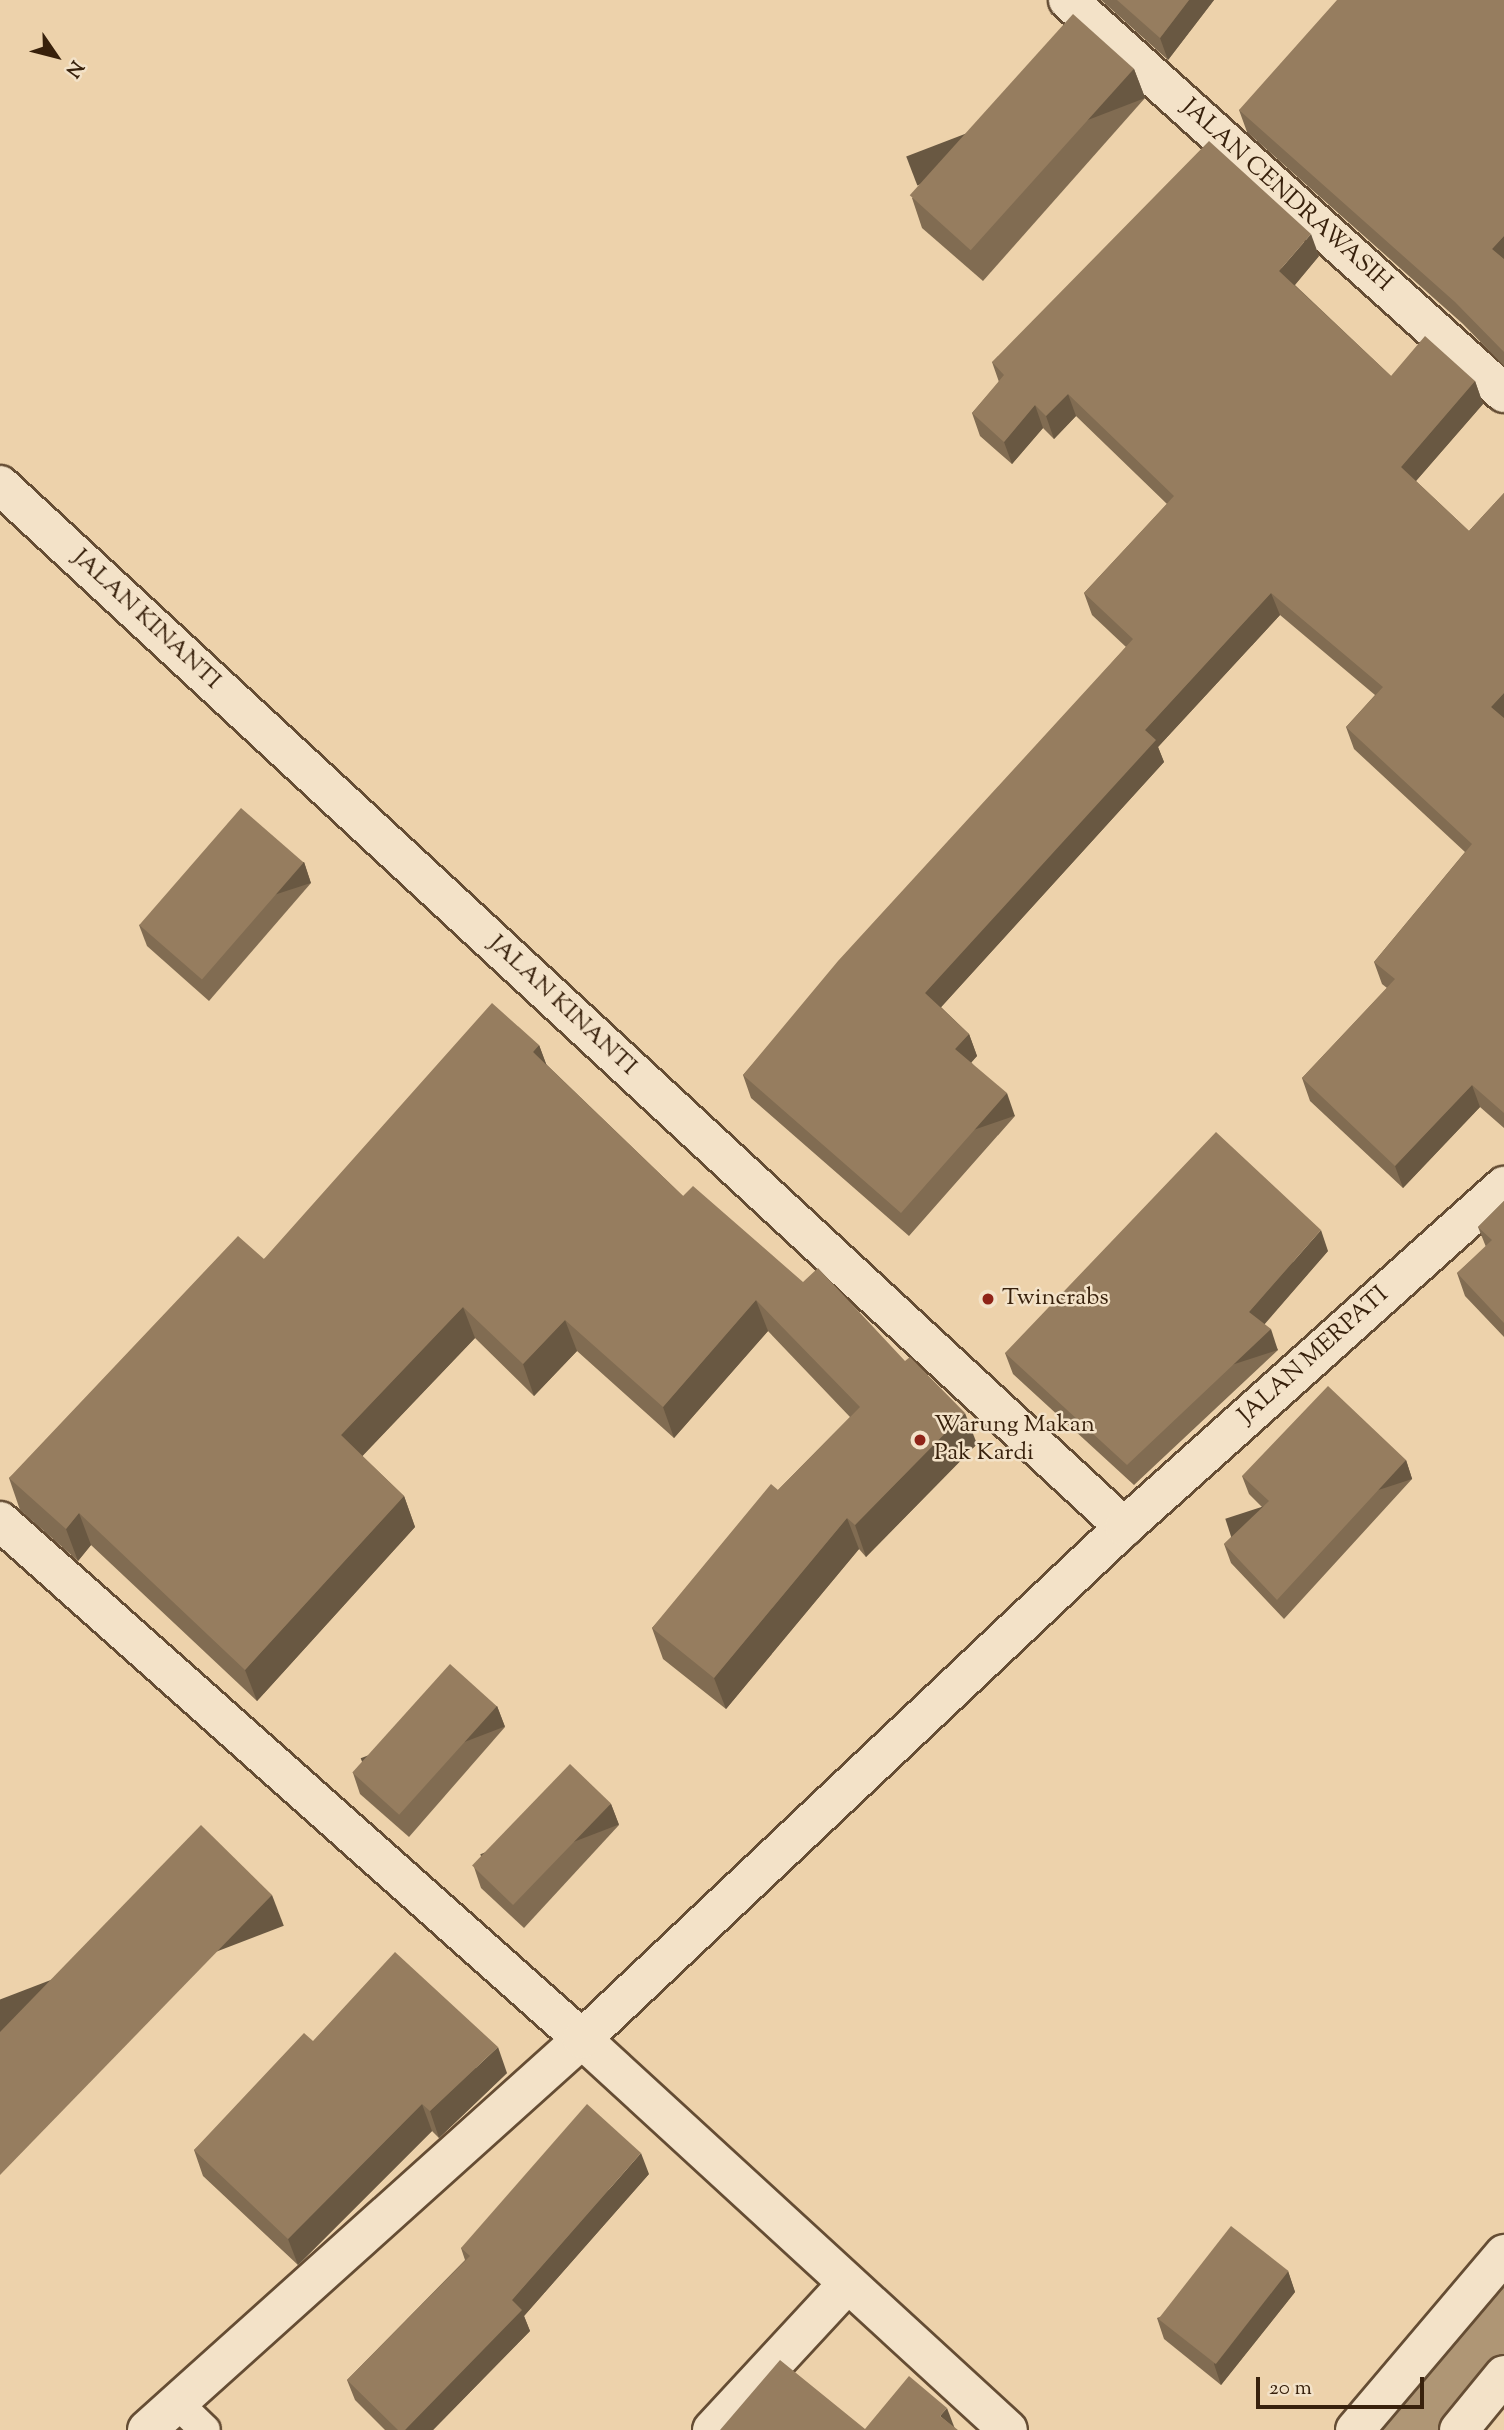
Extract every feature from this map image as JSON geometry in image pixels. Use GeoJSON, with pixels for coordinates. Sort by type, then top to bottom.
{"type":"FeatureCollection","features":[{"type":"Feature","properties":{"kind":"street","name":"JALAN CENDRAWASIH"},"geometry":{"type":"LineString","coordinates":[[1068,0],[1504,393]]}},
{"type":"Feature","properties":{"kind":"street","name":"JALAN KINANTI"},"geometry":{"type":"LineString","coordinates":[[0,485],[1124,1527]]}},
{"type":"Feature","properties":{"kind":"street","name":"JALAN MERPATI"},"geometry":{"type":"LineString","coordinates":[[147,2430],[582,2039],[1124,1527],[1504,1186]]}},
{"type":"Feature","properties":{"kind":"street"},"geometry":{"type":"LineString","coordinates":[[0,1521],[582,2039],[1008,2430]]}},
{"type":"Feature","properties":{"kind":"street"},"geometry":{"type":"LineString","coordinates":[[1355,2430],[1504,2254]]}},
{"type":"Feature","properties":{"kind":"street"},"geometry":{"type":"LineString","coordinates":[[712,2430],[847,2284]]}},
{"type":"Feature","properties":{"kind":"street"},"geometry":{"type":"LineString","coordinates":[[1459,2430],[1504,2375]]}},
{"type":"Feature","properties":{"kind":"lane"},"geometry":{"type":"LineString","coordinates":[[176,2402],[205,2430]]}},
{"type":"Feature","properties":{"kind":"building"},"geometry":{"type":"Polygon","coordinates":[[[1117,0],[1189,0],[1160,38],[1117,0]]]}},
{"type":"Feature","properties":{"kind":"building"},"geometry":{"type":"Polygon","coordinates":[[[1337,0],[1504,0],[1504,236],[1492,249],[1504,259],[1504,352],[1455,302],[1239,110],[1337,0]]]}},
{"type":"Feature","properties":{"kind":"building"},"geometry":{"type":"Polygon","coordinates":[[[1073,14],[1134,69],[971,250],[910,195],[1073,14]]]}},
{"type":"Feature","properties":{"kind":"building"},"geometry":{"type":"Polygon","coordinates":[[[1209,141],[1311,234],[1279,271],[1391,376],[1425,336],[1475,381],[1401,467],[1469,531],[1504,493],[1504,693],[1491,707],[1504,718],[1504,1113],[1472,1085],[1395,1166],[1302,1078],[1395,979],[1374,962],[1472,844],[1346,727],[1383,687],[1271,593],[1145,730],[1156,740],[925,993],[969,1034],[955,1049],[1007,1093],[901,1213],[743,1075],[838,961],[1133,639],[1084,593],[1174,496],[1068,394],[1046,416],[1035,405],[1004,442],[972,413],[1004,375],[992,362],[1209,141]]]}},
{"type":"Feature","properties":{"kind":"building"},"geometry":{"type":"Polygon","coordinates":[[[241,808],[304,862],[202,979],[139,925],[241,808]]]}},
{"type":"Feature","properties":{"kind":"building"},"geometry":{"type":"Polygon","coordinates":[[[492,1003],[539,1045],[533,1052],[683,1196],[693,1186],[803,1282],[818,1268],[905,1361],[910,1357],[965,1413],[855,1525],[847,1518],[714,1678],[652,1628],[771,1484],[778,1490],[860,1407],[756,1300],[663,1407],[565,1320],[523,1364],[463,1307],[341,1435],[404,1496],[245,1670],[79,1513],[66,1529],[9,1478],[238,1236],[264,1259],[492,1003]]]}},
{"type":"Feature","properties":{"kind":"building"},"geometry":{"type":"Polygon","coordinates":[[[1216,1132],[1321,1230],[1249,1312],[1271,1329],[1127,1465],[1005,1353],[1216,1132]]]}},
{"type":"Feature","properties":{"kind":"building"},"geometry":{"type":"Polygon","coordinates":[[[1504,1201],[1504,1323],[1457,1273],[1492,1240],[1478,1227],[1504,1201]]]}},
{"type":"Feature","properties":{"kind":"building"},"geometry":{"type":"Polygon","coordinates":[[[1328,1386],[1406,1460],[1277,1600],[1224,1544],[1269,1501],[1242,1476],[1328,1386]]]}},
{"type":"Feature","properties":{"kind":"building"},"geometry":{"type":"Polygon","coordinates":[[[450,1664],[497,1706],[399,1815],[352,1772],[450,1664]]]}},
{"type":"Feature","properties":{"kind":"building"},"geometry":{"type":"Polygon","coordinates":[[[570,1764],[611,1804],[513,1905],[472,1865],[570,1764]]]}},
{"type":"Feature","properties":{"kind":"building"},"geometry":{"type":"Polygon","coordinates":[[[201,1825],[272,1895],[0,2175],[0,2032],[201,1825]]]}},
{"type":"Feature","properties":{"kind":"building"},"geometry":{"type":"Polygon","coordinates":[[[395,1952],[498,2047],[430,2111],[422,2104],[288,2239],[194,2150],[304,2033],[313,2041],[395,1952]]]}},
{"type":"Feature","properties":{"kind":"building"},"geometry":{"type":"Polygon","coordinates":[[[587,2104],[641,2153],[512,2300],[522,2310],[405,2430],[398,2430],[347,2380],[470,2256],[461,2248],[587,2104]]]}},
{"type":"Feature","properties":{"kind":"building"},"geometry":{"type":"Polygon","coordinates":[[[1231,2226],[1289,2271],[1216,2364],[1158,2319],[1231,2226]]]}},
{"type":"Feature","properties":{"kind":"building"},"geometry":{"type":"Polygon","coordinates":[[[780,2360],[865,2429],[909,2376],[947,2408],[940,2416],[958,2430],[720,2430],[780,2360]]]}},
{"type":"Feature","properties":{"kind":"waterway"},"geometry":{"type":"LineString","coordinates":[[1411,2430],[1504,2315]]}},
{"type":"Feature","properties":{"kind":"place","name":"Twincrabs"},"geometry":{"type":"Point","coordinates":[988,1299]}},
{"type":"Feature","properties":{"kind":"place","name":"Warung Makan Pak Kardi"},"geometry":{"type":"Point","coordinates":[920,1440]}}]}
